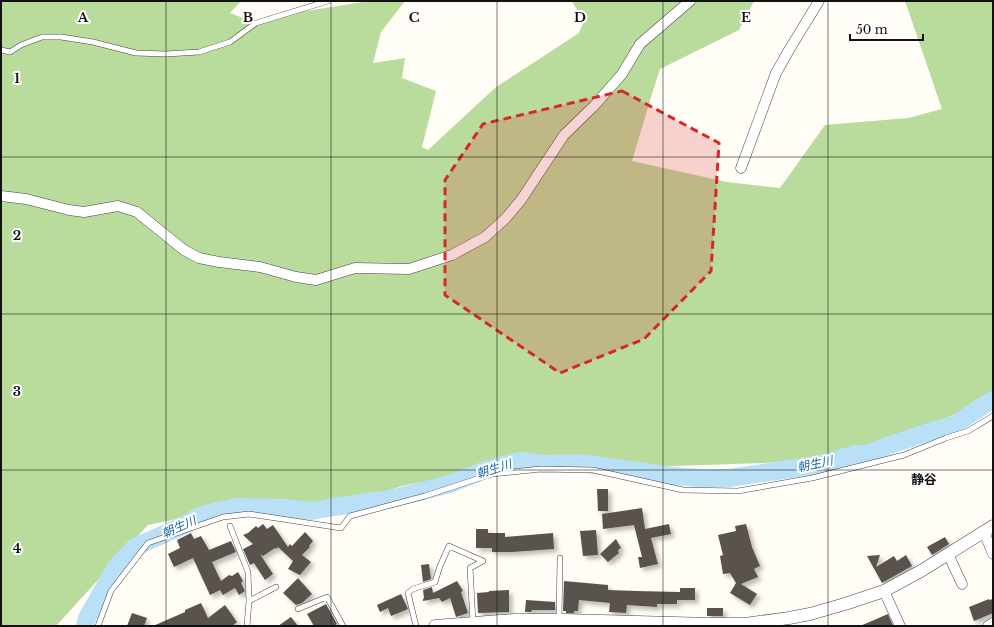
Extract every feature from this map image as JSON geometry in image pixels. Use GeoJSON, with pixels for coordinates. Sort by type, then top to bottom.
{"type":"FeatureCollection","features":[{"type":"Feature","properties":{"kind":"street"},"geometry":{"type":"LineString","coordinates":[[1,196],[26,199],[69,210],[84,212],[118,206],[137,212],[184,250],[199,258],[260,267],[296,277],[316,280],[355,268],[409,269],[452,254],[485,237],[505,219],[521,200],[564,135],[594,106],[622,74],[640,44],[690,1]]}},
{"type":"Feature","properties":{"kind":"street"},"geometry":{"type":"LineString","coordinates":[[741,168],[776,73],[819,1]]}},
{"type":"Feature","properties":{"kind":"street"},"geometry":{"type":"LineString","coordinates":[[435,626],[474,625],[514,620],[708,625],[778,623],[845,604],[884,590],[921,571],[988,529],[993,554]]}},
{"type":"Feature","properties":{"kind":"street"},"geometry":{"type":"LineString","coordinates":[[948,554],[962,584]]}},
{"type":"Feature","properties":{"kind":"street"},"geometry":{"type":"LineString","coordinates":[[884,590],[900,626]]}},
{"type":"Feature","properties":{"kind":"street"},"geometry":{"type":"LineString","coordinates":[[988,626],[993,623]]}},
{"type":"Feature","properties":{"kind":"lane"},"geometry":{"type":"LineString","coordinates":[[1,50],[10,52],[21,45],[42,37],[93,42],[136,53],[166,54],[198,52],[230,42],[256,23],[328,1]]}},
{"type":"Feature","properties":{"kind":"lane"},"geometry":{"type":"LineString","coordinates":[[98,626],[110,591],[148,543],[223,517],[249,514],[278,517],[341,528],[350,516],[425,496],[492,474],[541,469],[593,470],[683,490],[738,490],[812,478],[904,455],[968,431],[993,416]]}},
{"type":"Feature","properties":{"kind":"lane"},"geometry":{"type":"LineString","coordinates":[[230,526],[248,572],[249,600],[246,626]]}},
{"type":"Feature","properties":{"kind":"lane"},"geometry":{"type":"LineString","coordinates":[[416,626],[408,593],[413,589],[435,582],[449,546],[483,561],[470,568],[474,625]]}},
{"type":"Feature","properties":{"kind":"lane"},"geometry":{"type":"LineString","coordinates":[[560,558],[567,622]]}},
{"type":"Feature","properties":{"kind":"lane"},"geometry":{"type":"LineString","coordinates":[[249,600],[276,587]]}},
{"type":"Feature","properties":{"kind":"lane"},"geometry":{"type":"LineString","coordinates":[[298,609],[327,597],[343,626]]}},
{"type":"Feature","properties":{"kind":"highlighted area"},"geometry":{"type":"Polygon","coordinates":[[[622,91],[719,143],[711,271],[644,339],[560,373],[445,295],[445,180],[483,124],[622,91]]]}},
{"type":"Feature","properties":{"kind":"green space"},"geometry":{"type":"Polygon","coordinates":[[[1,1],[241,1],[230,13],[256,23],[287,14],[369,1],[405,1],[381,32],[373,63],[405,58],[402,78],[436,91],[422,147],[428,150],[496,87],[579,33],[584,20],[572,1],[754,1],[739,30],[660,69],[632,161],[727,182],[780,188],[825,125],[908,118],[942,109],[905,1],[993,1],[993,393],[957,413],[868,454],[764,463],[614,468],[580,463],[500,467],[402,486],[333,510],[259,502],[148,525],[56,626],[1,626],[1,1]]]}},
{"type":"Feature","properties":{"kind":"building"},"geometry":{"type":"Polygon","coordinates":[[[597,489],[608,489],[608,511],[598,511],[597,489]]]}},
{"type":"Feature","properties":{"kind":"building"},"geometry":{"type":"Polygon","coordinates":[[[642,508],[645,529],[669,524],[671,534],[651,538],[658,564],[640,568],[638,557],[642,557],[634,525],[603,529],[602,514],[642,508]]]}},
{"type":"Feature","properties":{"kind":"building"},"geometry":{"type":"Polygon","coordinates":[[[263,524],[267,529],[273,525],[288,547],[290,544],[292,546],[305,532],[313,541],[309,546],[310,547],[302,555],[311,562],[300,575],[288,569],[293,561],[278,547],[263,556],[260,554],[273,574],[265,580],[254,563],[250,565],[243,549],[253,544],[243,535],[248,533],[256,526],[258,528],[263,524]]]}},
{"type":"Feature","properties":{"kind":"building"},"geometry":{"type":"Polygon","coordinates":[[[746,524],[752,547],[760,566],[754,569],[758,577],[741,584],[757,594],[750,605],[730,593],[736,583],[730,573],[723,574],[720,556],[723,555],[718,535],[736,531],[735,526],[746,524]]]}},
{"type":"Feature","properties":{"kind":"building"},"geometry":{"type":"Polygon","coordinates":[[[476,529],[488,529],[488,533],[505,533],[505,537],[553,533],[554,549],[492,552],[492,548],[476,548],[476,529]]]}},
{"type":"Feature","properties":{"kind":"building"},"geometry":{"type":"Polygon","coordinates":[[[596,530],[598,555],[583,556],[580,531],[596,530]]]}},
{"type":"Feature","properties":{"kind":"building"},"geometry":{"type":"Polygon","coordinates":[[[191,533],[194,539],[201,536],[209,550],[231,541],[236,552],[212,562],[221,581],[229,575],[232,576],[238,572],[243,581],[241,583],[245,591],[239,595],[235,588],[223,595],[220,590],[210,595],[193,558],[174,567],[168,554],[180,548],[177,540],[191,533]]]}},
{"type":"Feature","properties":{"kind":"building"},"geometry":{"type":"Polygon","coordinates":[[[945,537],[949,544],[932,555],[927,547],[945,537]]]}},
{"type":"Feature","properties":{"kind":"building"},"geometry":{"type":"Polygon","coordinates":[[[616,539],[621,548],[618,550],[619,553],[608,562],[600,554],[616,539]]]}},
{"type":"Feature","properties":{"kind":"building"},"geometry":{"type":"Polygon","coordinates":[[[880,555],[876,567],[894,556],[897,561],[906,555],[912,566],[882,583],[867,556],[880,555]]]}},
{"type":"Feature","properties":{"kind":"building"},"geometry":{"type":"Polygon","coordinates":[[[429,564],[431,579],[423,582],[421,565],[429,564]]]}},
{"type":"Feature","properties":{"kind":"building"},"geometry":{"type":"Polygon","coordinates":[[[298,578],[312,594],[302,603],[296,605],[283,593],[298,578]]]}},
{"type":"Feature","properties":{"kind":"building"},"geometry":{"type":"Polygon","coordinates":[[[457,581],[463,591],[461,592],[468,613],[456,617],[450,598],[442,602],[439,598],[423,601],[423,590],[432,587],[433,593],[457,581]]]}},
{"type":"Feature","properties":{"kind":"building"},"geometry":{"type":"Polygon","coordinates":[[[564,581],[608,585],[608,590],[680,592],[680,588],[695,588],[695,600],[677,600],[677,604],[657,604],[657,607],[627,605],[626,613],[609,612],[610,603],[579,600],[578,611],[574,611],[574,613],[566,613],[566,611],[563,611],[564,581]]]}},
{"type":"Feature","properties":{"kind":"building"},"geometry":{"type":"Polygon","coordinates":[[[509,590],[509,612],[478,613],[477,593],[509,590]]]}},
{"type":"Feature","properties":{"kind":"building"},"geometry":{"type":"Polygon","coordinates":[[[401,594],[408,609],[391,616],[388,608],[380,612],[377,605],[401,594]]]}},
{"type":"Feature","properties":{"kind":"building"},"geometry":{"type":"Polygon","coordinates":[[[989,599],[993,599],[993,613],[974,621],[969,607],[989,599]]]}},
{"type":"Feature","properties":{"kind":"building"},"geometry":{"type":"Polygon","coordinates":[[[526,600],[555,602],[555,610],[532,610],[531,612],[525,612],[526,600]]]}},
{"type":"Feature","properties":{"kind":"building"},"geometry":{"type":"Polygon","coordinates":[[[201,603],[208,618],[225,605],[237,622],[232,626],[153,626],[185,612],[185,610],[201,603]]]}},
{"type":"Feature","properties":{"kind":"building"},"geometry":{"type":"Polygon","coordinates":[[[326,604],[337,624],[334,626],[314,626],[307,614],[326,604]]]}},
{"type":"Feature","properties":{"kind":"building"},"geometry":{"type":"Polygon","coordinates":[[[707,608],[723,608],[723,616],[707,616],[707,608]]]}},
{"type":"Feature","properties":{"kind":"building"},"geometry":{"type":"Polygon","coordinates":[[[132,613],[147,618],[144,626],[127,626],[132,613]]]}},
{"type":"Feature","properties":{"kind":"building"},"geometry":{"type":"Polygon","coordinates":[[[888,614],[893,626],[860,626],[888,614]]]}},
{"type":"Feature","properties":{"kind":"building"},"geometry":{"type":"Polygon","coordinates":[[[291,617],[298,626],[278,626],[291,617]]]}},
{"type":"Feature","properties":{"kind":"waterway","name":"朝生川"},"geometry":{"type":"LineString","coordinates":[[85,626],[87,618],[116,567],[135,547],[187,524],[197,517],[213,512],[236,507],[284,508],[311,511],[391,499],[450,484],[485,470],[519,461],[545,464],[580,463],[672,476],[729,478],[818,465],[856,454],[868,454],[884,447],[954,425],[993,400]]}},
{"type":"Feature","properties":{"kind":"district","name":"静谷"},"geometry":{"type":"Point","coordinates":[924,479]}}]}
